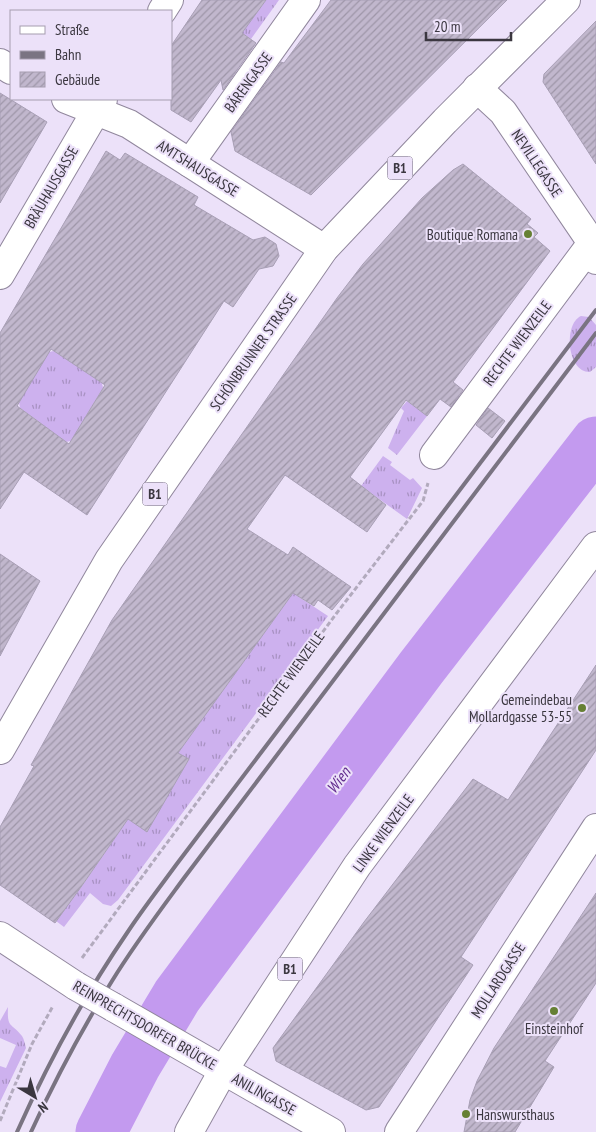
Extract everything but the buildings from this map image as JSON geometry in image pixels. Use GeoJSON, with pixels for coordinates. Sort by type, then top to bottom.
{"type":"FeatureCollection","features":[{"type":"Feature","properties":{"kind":"street","name":"BÄRENGASSE"},"geometry":{"type":"LineString","coordinates":[[190,163],[306,0]]}},
{"type":"Feature","properties":{"kind":"street","name":"SCHÖNBRUNNER STRASSE"},"geometry":{"type":"LineString","coordinates":[[0,750],[109,560],[324,248],[477,88],[566,0]]}},
{"type":"Feature","properties":{"kind":"street","name":"NEVILLEGASSE"},"geometry":{"type":"LineString","coordinates":[[477,88],[503,112],[595,248]]}},
{"type":"Feature","properties":{"kind":"street","name":"AMTSHAUSGASSE"},"geometry":{"type":"LineString","coordinates":[[72,100],[99,105],[324,248]]}},
{"type":"Feature","properties":{"kind":"street","name":"BRÄUHAUSGASSE"},"geometry":{"type":"LineString","coordinates":[[0,275],[99,105]]}},
{"type":"Feature","properties":{"kind":"street","name":"RECHTE WIENZEILE"},"geometry":{"type":"LineString","coordinates":[[434,455],[595,248]]}},
{"type":"Feature","properties":{"kind":"street","name":"LINKE WIENZEILE"},"geometry":{"type":"LineString","coordinates":[[189,1132],[223,1071],[358,866],[596,546]]}},
{"type":"Feature","properties":{"kind":"street","name":"MOLLARDGASSE"},"geometry":{"type":"LineString","coordinates":[[399,1132],[596,828]]}},
{"type":"Feature","properties":{"kind":"street","name":"REINPRECHTSDORFER BRÜCKE"},"geometry":{"type":"LineString","coordinates":[[0,936],[71,983],[223,1071]]}},
{"type":"Feature","properties":{"kind":"street","name":"ANILINGASSE"},"geometry":{"type":"LineString","coordinates":[[223,1071],[331,1132]]}},
{"type":"Feature","properties":{"kind":"path","name":"RECHTE WIENZEILE"},"geometry":{"type":"LineString","coordinates":[[0,1121],[32,1044],[71,983],[336,614],[423,501],[434,455]]}},
{"type":"Feature","properties":{"kind":"green space"},"geometry":{"type":"Polygon","coordinates":[[[266,0],[279,0],[251,39],[242,33],[266,0]]]}},
{"type":"Feature","properties":{"kind":"green space"},"geometry":{"type":"Polygon","coordinates":[[[581,316],[589,317],[596,325],[596,367],[590,372],[582,370],[576,365],[570,347],[572,328],[575,321],[581,316]]]}},
{"type":"Feature","properties":{"kind":"green space"},"geometry":{"type":"Polygon","coordinates":[[[54,351],[102,383],[103,388],[71,441],[66,442],[20,408],[19,402],[49,352],[54,351]]]}},
{"type":"Feature","properties":{"kind":"green space"},"geometry":{"type":"Polygon","coordinates":[[[407,401],[427,416],[397,455],[388,448],[404,411],[401,408],[407,401]]]}},
{"type":"Feature","properties":{"kind":"green space"},"geometry":{"type":"Polygon","coordinates":[[[383,456],[392,462],[390,465],[410,480],[413,478],[422,488],[407,519],[361,486],[383,456]]]}},
{"type":"Feature","properties":{"kind":"green space"},"geometry":{"type":"Polygon","coordinates":[[[293,593],[328,616],[118,900],[111,906],[103,904],[90,893],[64,927],[56,921],[128,819],[147,831],[189,759],[178,753],[293,593]]]}},
{"type":"Feature","properties":{"kind":"green space"},"geometry":{"type":"Polygon","coordinates":[[[8,1007],[9,1022],[22,1036],[26,1048],[0,1102],[0,1066],[6,1068],[16,1045],[0,1038],[0,1021],[8,1007]]]}},
{"type":"Feature","properties":{"kind":"waterway","name":"Wien"},"geometry":{"type":"LineString","coordinates":[[101,1132],[135,1066],[177,996],[421,668],[596,442]]}},
{"type":"Feature","properties":{"kind":"railway"},"geometry":{"type":"LineString","coordinates":[[17,1132],[68,1030],[96,981],[139,916],[596,310]]}},
{"type":"Feature","properties":{"kind":"railway"},"geometry":{"type":"LineString","coordinates":[[31,1132],[59,1074],[90,1018],[120,968],[147,929],[596,333]]}},
{"type":"Feature","properties":{"kind":"place","name":"Boutique Romana"},"geometry":{"type":"Point","coordinates":[528,234]}},
{"type":"Feature","properties":{"kind":"place","name":"Gemeindebau Mollardgasse 53-55"},"geometry":{"type":"Point","coordinates":[582,708]}},
{"type":"Feature","properties":{"kind":"place","name":"Einsteinhof"},"geometry":{"type":"Point","coordinates":[554,1011]}},
{"type":"Feature","properties":{"kind":"place","name":"Hanswursthaus"},"geometry":{"type":"Point","coordinates":[466,1114]}}]}
